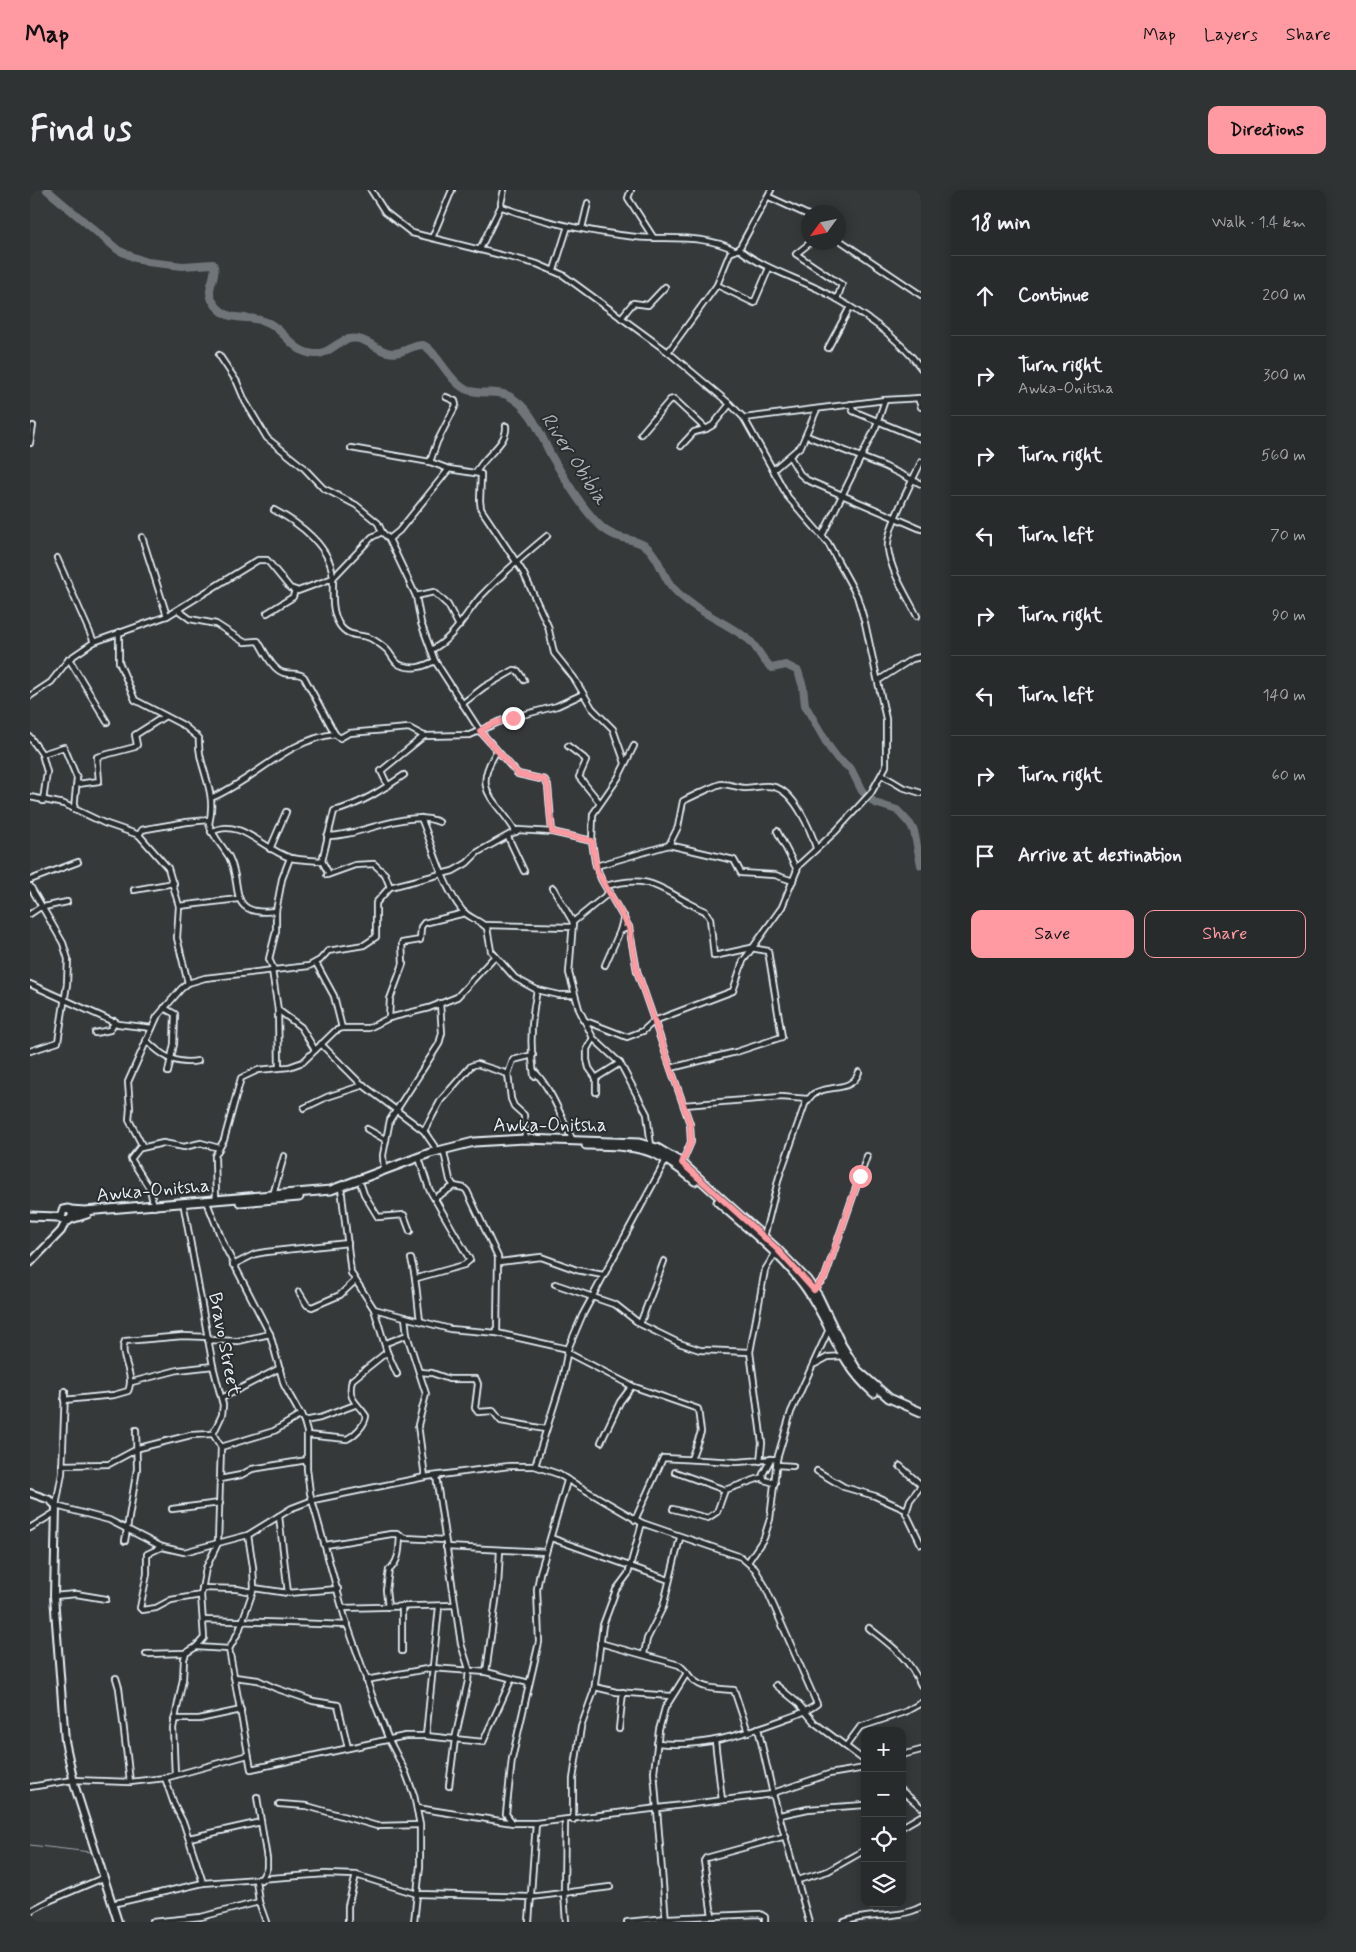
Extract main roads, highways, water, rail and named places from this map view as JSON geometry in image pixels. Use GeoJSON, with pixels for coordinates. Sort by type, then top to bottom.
{"type":"FeatureCollection","features":[{"type":"Feature","properties":{"kind":"main road","name":"Awka-Onitsha"},"geometry":{"type":"LineString","coordinates":[[65,1217],[154,1206],[184,1207],[216,1199],[341,1189],[384,1171],[441,1151],[474,1142],[525,1139],[623,1141],[651,1146],[682,1163],[790,1261],[814,1290],[830,1327],[855,1375],[882,1399],[921,1416]]}},
{"type":"Feature","properties":{"kind":"main road","name":"Awka-Onitsha"},"geometry":{"type":"LineString","coordinates":[[65,1217],[73,1214],[70,1210],[85,1211],[293,1198],[361,1185],[441,1151],[494,1144],[625,1146],[651,1150],[668,1156],[775,1254],[804,1285],[830,1327]]}},
{"type":"Feature","properties":{"kind":"main road"},"geometry":{"type":"LineString","coordinates":[[30,1212],[65,1217]]}},
{"type":"Feature","properties":{"kind":"main road"},"geometry":{"type":"LineString","coordinates":[[30,1216],[65,1217]]}},
{"type":"Feature","properties":{"kind":"main road","name":"Awka-Onitsha"},"geometry":{"type":"LineString","coordinates":[[844,1355],[882,1393],[898,1404],[921,1412]]}},
{"type":"Feature","properties":{"kind":"waterway","name":"River Obibia"},"geometry":{"type":"LineString","coordinates":[[47,190],[118,250],[133,257],[147,262],[183,266],[213,264],[214,272],[210,295],[218,308],[232,316],[269,323],[295,346],[307,353],[320,354],[349,339],[360,339],[392,353],[423,345],[433,353],[453,379],[465,389],[476,392],[504,394],[517,401],[535,423],[552,457],[575,495],[599,524],[612,534],[638,542],[647,547],[655,556],[669,583],[681,596],[748,639],[772,668],[786,665],[798,671],[803,687],[805,705],[829,747],[838,759],[851,769],[862,791],[875,803],[897,810],[910,824],[914,831],[921,865]]}},
{"type":"Feature","properties":{"kind":"waterway"},"geometry":{"type":"LineString","coordinates":[[30,1845],[90,1852]]}}]}
